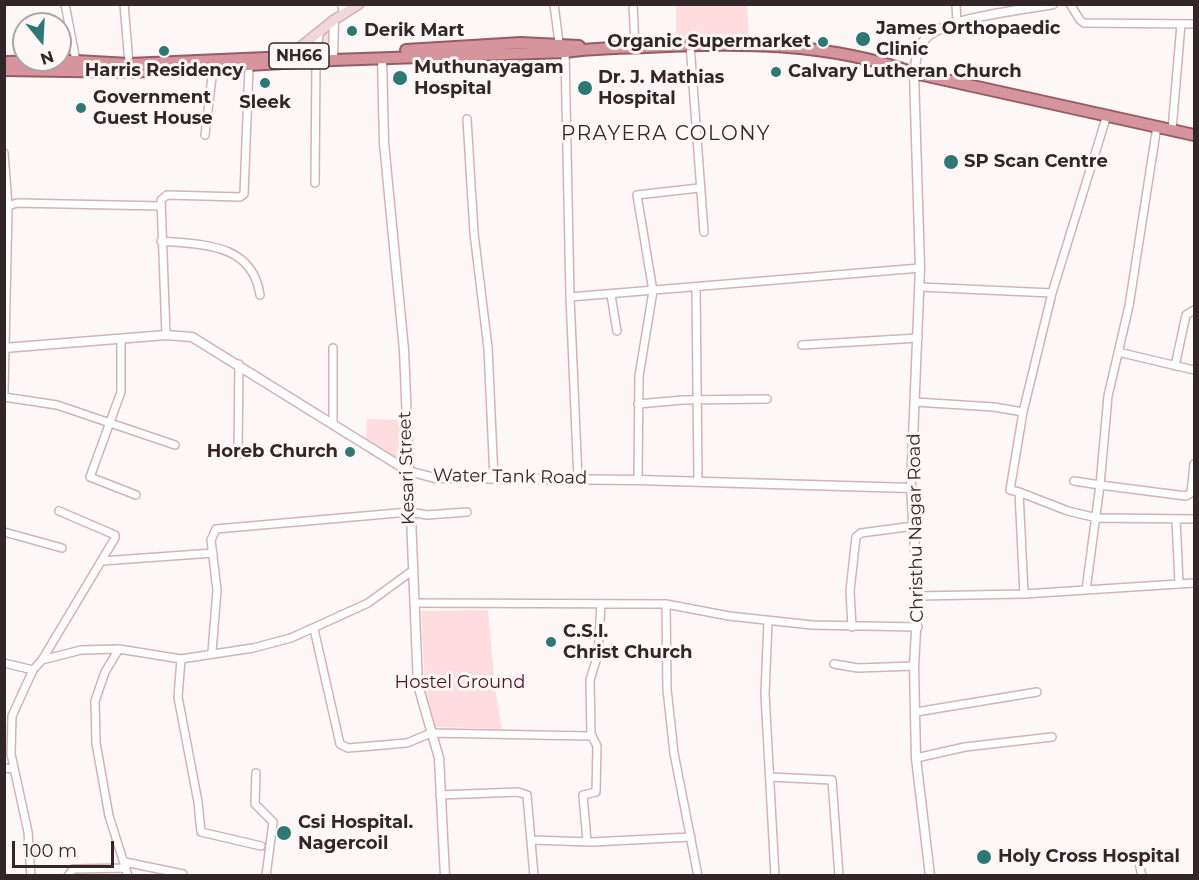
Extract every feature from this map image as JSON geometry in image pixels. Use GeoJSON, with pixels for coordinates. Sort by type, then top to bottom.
{"type":"FeatureCollection","features":[{"type":"Feature","properties":{"kind":"highway","name":"NH66"},"geometry":{"type":"LineString","coordinates":[[4,62],[76,61],[102,67],[129,64],[288,60],[562,47],[690,44],[787,46],[826,50],[886,63],[914,72],[1194,135]]}},
{"type":"Feature","properties":{"kind":"highway","name":"NH66"},"geometry":{"type":"LineString","coordinates":[[332,57],[382,58],[562,47]]}},
{"type":"Feature","properties":{"kind":"highway","name":"NH66"},"geometry":{"type":"LineString","coordinates":[[4,70],[102,67],[213,69],[249,67],[288,60]]}},
{"type":"Feature","properties":{"kind":"main road"},"geometry":{"type":"LineString","coordinates":[[288,60],[319,34],[343,9],[359,4]]}},
{"type":"Feature","properties":{"kind":"street"},"geometry":{"type":"LineString","coordinates":[[65,4],[76,61]]}},
{"type":"Feature","properties":{"kind":"street"},"geometry":{"type":"LineString","coordinates":[[124,4],[129,64]]}},
{"type":"Feature","properties":{"kind":"street"},"geometry":{"type":"LineString","coordinates":[[554,4],[562,47],[578,479]]}},
{"type":"Feature","properties":{"kind":"street"},"geometry":{"type":"LineString","coordinates":[[633,4],[635,47]]}},
{"type":"Feature","properties":{"kind":"street"},"geometry":{"type":"LineString","coordinates":[[956,4],[957,24]]}},
{"type":"Feature","properties":{"kind":"street","name":"Christhu Nagar Road"},"geometry":{"type":"LineString","coordinates":[[930,876],[916,758],[914,666],[918,596],[911,488],[920,268],[914,72],[920,46],[928,36],[972,19],[1053,4]]}},
{"type":"Feature","properties":{"kind":"street"},"geometry":{"type":"LineString","coordinates":[[1070,4],[1084,23],[1194,24]]}},
{"type":"Feature","properties":{"kind":"street"},"geometry":{"type":"LineString","coordinates":[[332,57],[334,20]]}},
{"type":"Feature","properties":{"kind":"street"},"geometry":{"type":"LineString","coordinates":[[1172,130],[1181,24]]}},
{"type":"Feature","properties":{"kind":"street"},"geometry":{"type":"LineString","coordinates":[[315,183],[316,58],[319,34]]}},
{"type":"Feature","properties":{"kind":"street"},"geometry":{"type":"LineString","coordinates":[[690,44],[704,232]]}},
{"type":"Feature","properties":{"kind":"street","name":"Kesari Street"},"geometry":{"type":"LineString","coordinates":[[382,58],[384,143],[404,350],[418,686],[439,758],[445,876]]}},
{"type":"Feature","properties":{"kind":"street"},"geometry":{"type":"LineString","coordinates":[[166,335],[160,206],[163,197],[167,195],[240,197],[244,194],[249,67]]}},
{"type":"Feature","properties":{"kind":"street"},"geometry":{"type":"LineString","coordinates":[[205,135],[213,69]]}},
{"type":"Feature","properties":{"kind":"street"},"geometry":{"type":"LineString","coordinates":[[1107,115],[1052,293],[1023,412],[1010,490],[1068,511],[1096,518],[1194,519]]}},
{"type":"Feature","properties":{"kind":"street"},"geometry":{"type":"LineString","coordinates":[[468,119],[474,233],[488,348],[494,479]]}},
{"type":"Feature","properties":{"kind":"street"},"geometry":{"type":"LineString","coordinates":[[1086,590],[1100,485],[1108,396],[1129,306],[1157,126]]}},
{"type":"Feature","properties":{"kind":"street"},"geometry":{"type":"LineString","coordinates":[[4,153],[6,208],[4,395],[57,405],[175,445]]}},
{"type":"Feature","properties":{"kind":"street"},"geometry":{"type":"LineString","coordinates":[[638,480],[639,376],[653,291],[637,195],[699,188]]}},
{"type":"Feature","properties":{"kind":"street"},"geometry":{"type":"LineString","coordinates":[[6,208],[17,203],[160,206]]}},
{"type":"Feature","properties":{"kind":"street"},"geometry":{"type":"LineString","coordinates":[[161,241],[208,247],[235,254],[256,275],[260,295]]}},
{"type":"Feature","properties":{"kind":"street"},"geometry":{"type":"LineString","coordinates":[[570,297],[920,268]]}},
{"type":"Feature","properties":{"kind":"street"},"geometry":{"type":"LineString","coordinates":[[696,287],[698,481]]}},
{"type":"Feature","properties":{"kind":"street"},"geometry":{"type":"LineString","coordinates":[[920,287],[1052,293]]}},
{"type":"Feature","properties":{"kind":"street"},"geometry":{"type":"LineString","coordinates":[[612,295],[617,331]]}},
{"type":"Feature","properties":{"kind":"street"},"geometry":{"type":"LineString","coordinates":[[1174,366],[1186,315],[1194,310]]}},
{"type":"Feature","properties":{"kind":"street","name":"Water Tank Road"},"geometry":{"type":"LineString","coordinates":[[5,348],[166,335],[192,337],[239,364],[408,471],[435,478],[698,481],[911,488]]}},
{"type":"Feature","properties":{"kind":"street"},"geometry":{"type":"LineString","coordinates":[[802,345],[918,338]]}},
{"type":"Feature","properties":{"kind":"street"},"geometry":{"type":"LineString","coordinates":[[122,339],[121,392],[90,477],[136,495]]}},
{"type":"Feature","properties":{"kind":"street"},"geometry":{"type":"LineString","coordinates":[[333,348],[333,423]]}},
{"type":"Feature","properties":{"kind":"street"},"geometry":{"type":"LineString","coordinates":[[1118,352],[1194,370]]}},
{"type":"Feature","properties":{"kind":"street"},"geometry":{"type":"LineString","coordinates":[[238,455],[239,364]]}},
{"type":"Feature","properties":{"kind":"street"},"geometry":{"type":"LineString","coordinates":[[639,404],[767,399]]}},
{"type":"Feature","properties":{"kind":"street"},"geometry":{"type":"LineString","coordinates":[[915,402],[994,407],[1023,412]]}},
{"type":"Feature","properties":{"kind":"street"},"geometry":{"type":"LineString","coordinates":[[1074,481],[1186,496],[1191,493],[1194,467]]}},
{"type":"Feature","properties":{"kind":"street"},"geometry":{"type":"LineString","coordinates":[[1019,492],[1024,594]]}},
{"type":"Feature","properties":{"kind":"street"},"geometry":{"type":"LineString","coordinates":[[31,876],[28,832],[14,769],[12,716],[33,670],[42,660],[102,561],[115,535],[59,511]]}},
{"type":"Feature","properties":{"kind":"street"},"geometry":{"type":"LineString","coordinates":[[212,652],[217,590],[212,535],[219,527],[409,512],[427,514],[467,512]]}},
{"type":"Feature","properties":{"kind":"street"},"geometry":{"type":"LineString","coordinates":[[1176,519],[1179,583]]}},
{"type":"Feature","properties":{"kind":"street"},"geometry":{"type":"LineString","coordinates":[[852,627],[850,591],[856,537],[861,533],[915,526]]}},
{"type":"Feature","properties":{"kind":"street"},"geometry":{"type":"LineString","coordinates":[[4,532],[62,548]]}},
{"type":"Feature","properties":{"kind":"street"},"geometry":{"type":"LineString","coordinates":[[102,561],[213,553]]}},
{"type":"Feature","properties":{"kind":"street"},"geometry":{"type":"LineString","coordinates":[[42,660],[81,650],[119,649],[182,659],[212,652],[254,648],[314,629],[368,603],[412,571]]}},
{"type":"Feature","properties":{"kind":"street"},"geometry":{"type":"LineString","coordinates":[[918,596],[1024,594],[1194,583]]}},
{"type":"Feature","properties":{"kind":"street"},"geometry":{"type":"LineString","coordinates":[[414,603],[666,604],[768,621],[852,627],[918,627]]}},
{"type":"Feature","properties":{"kind":"street"},"geometry":{"type":"LineString","coordinates":[[587,842],[583,795],[596,792],[597,746],[591,734],[590,680],[598,654],[601,604]]}},
{"type":"Feature","properties":{"kind":"street"},"geometry":{"type":"LineString","coordinates":[[666,604],[667,689],[671,731],[698,876]]}},
{"type":"Feature","properties":{"kind":"street"},"geometry":{"type":"LineString","coordinates":[[768,621],[765,694],[775,876]]}},
{"type":"Feature","properties":{"kind":"street"},"geometry":{"type":"LineString","coordinates":[[314,629],[340,744],[348,748],[407,743],[432,733],[591,734]]}},
{"type":"Feature","properties":{"kind":"street"},"geometry":{"type":"LineString","coordinates":[[119,649],[105,672],[95,701],[96,743],[109,816],[126,869]]}},
{"type":"Feature","properties":{"kind":"street"},"geometry":{"type":"LineString","coordinates":[[182,659],[178,697],[198,802],[201,832],[261,846]]}},
{"type":"Feature","properties":{"kind":"street"},"geometry":{"type":"LineString","coordinates":[[4,663],[33,670]]}},
{"type":"Feature","properties":{"kind":"street"},"geometry":{"type":"LineString","coordinates":[[834,664],[858,668],[914,666]]}},
{"type":"Feature","properties":{"kind":"street"},"geometry":{"type":"LineString","coordinates":[[916,712],[1037,692]]}},
{"type":"Feature","properties":{"kind":"street"},"geometry":{"type":"LineString","coordinates":[[4,712],[12,716]]}},
{"type":"Feature","properties":{"kind":"street"},"geometry":{"type":"LineString","coordinates":[[916,758],[965,747],[1052,737]]}},
{"type":"Feature","properties":{"kind":"street"},"geometry":{"type":"LineString","coordinates":[[4,768],[14,769]]}},
{"type":"Feature","properties":{"kind":"street"},"geometry":{"type":"LineString","coordinates":[[256,773],[255,804],[273,822],[266,876]]}},
{"type":"Feature","properties":{"kind":"street"},"geometry":{"type":"LineString","coordinates":[[770,777],[832,780],[839,876]]}},
{"type":"Feature","properties":{"kind":"street"},"geometry":{"type":"LineString","coordinates":[[440,795],[525,794],[528,799],[534,876]]}},
{"type":"Feature","properties":{"kind":"street"},"geometry":{"type":"LineString","coordinates":[[531,840],[587,842],[691,837]]}},
{"type":"Feature","properties":{"kind":"street"},"geometry":{"type":"LineString","coordinates":[[1138,858],[1142,876]]}},
{"type":"Feature","properties":{"kind":"street"},"geometry":{"type":"LineString","coordinates":[[68,876],[73,869],[126,869],[183,874]]}},
{"type":"Feature","properties":{"kind":"green space"},"geometry":{"type":"Polygon","coordinates":[[[676,5],[747,5],[749,40],[676,40],[676,5]]]}},
{"type":"Feature","properties":{"kind":"green space"},"geometry":{"type":"Polygon","coordinates":[[[332,25],[330,52],[292,55],[332,25]]]}},
{"type":"Feature","properties":{"kind":"green space"},"geometry":{"type":"Polygon","coordinates":[[[367,419],[404,420],[407,469],[366,440],[367,419]]]}},
{"type":"Feature","properties":{"kind":"green space","name":"Hostel Ground"},"geometry":{"type":"Polygon","coordinates":[[[488,610],[495,688],[502,729],[434,727],[425,687],[421,611],[488,610]]]}},
{"type":"Feature","properties":{"kind":"place","name":"Derik Mart"},"geometry":{"type":"Point","coordinates":[352,31]}},
{"type":"Feature","properties":{"kind":"place","name":"James Orthopaedic Clinic"},"geometry":{"type":"Point","coordinates":[863,39]}},
{"type":"Feature","properties":{"kind":"place","name":"Organic Supermarket"},"geometry":{"type":"Point","coordinates":[823,42]}},
{"type":"Feature","properties":{"kind":"place","name":"Harris Residency"},"geometry":{"type":"Point","coordinates":[164,51]}},
{"type":"Feature","properties":{"kind":"place","name":"Calvary Lutheran Church"},"geometry":{"type":"Point","coordinates":[776,72]}},
{"type":"Feature","properties":{"kind":"place","name":"Muthunayagam Hospital"},"geometry":{"type":"Point","coordinates":[400,78]}},
{"type":"Feature","properties":{"kind":"place","name":"Sleek"},"geometry":{"type":"Point","coordinates":[265,83]}},
{"type":"Feature","properties":{"kind":"place","name":"Dr. J. Mathias Hospital"},"geometry":{"type":"Point","coordinates":[585,88]}},
{"type":"Feature","properties":{"kind":"place","name":"Government Guest House"},"geometry":{"type":"Point","coordinates":[81,108]}},
{"type":"Feature","properties":{"kind":"place","name":"SP Scan Centre"},"geometry":{"type":"Point","coordinates":[951,162]}},
{"type":"Feature","properties":{"kind":"place","name":"Horeb Church"},"geometry":{"type":"Point","coordinates":[350,452]}},
{"type":"Feature","properties":{"kind":"place","name":"C.S.I. Christ Church"},"geometry":{"type":"Point","coordinates":[551,642]}},
{"type":"Feature","properties":{"kind":"place","name":"Csi Hospital. Nagercoil"},"geometry":{"type":"Point","coordinates":[284,833]}},
{"type":"Feature","properties":{"kind":"place","name":"Holy Cross Hospital"},"geometry":{"type":"Point","coordinates":[984,857]}},
{"type":"Feature","properties":{"kind":"district","name":"PRAYERA COLONY"},"geometry":{"type":"Point","coordinates":[666,134]}}]}
